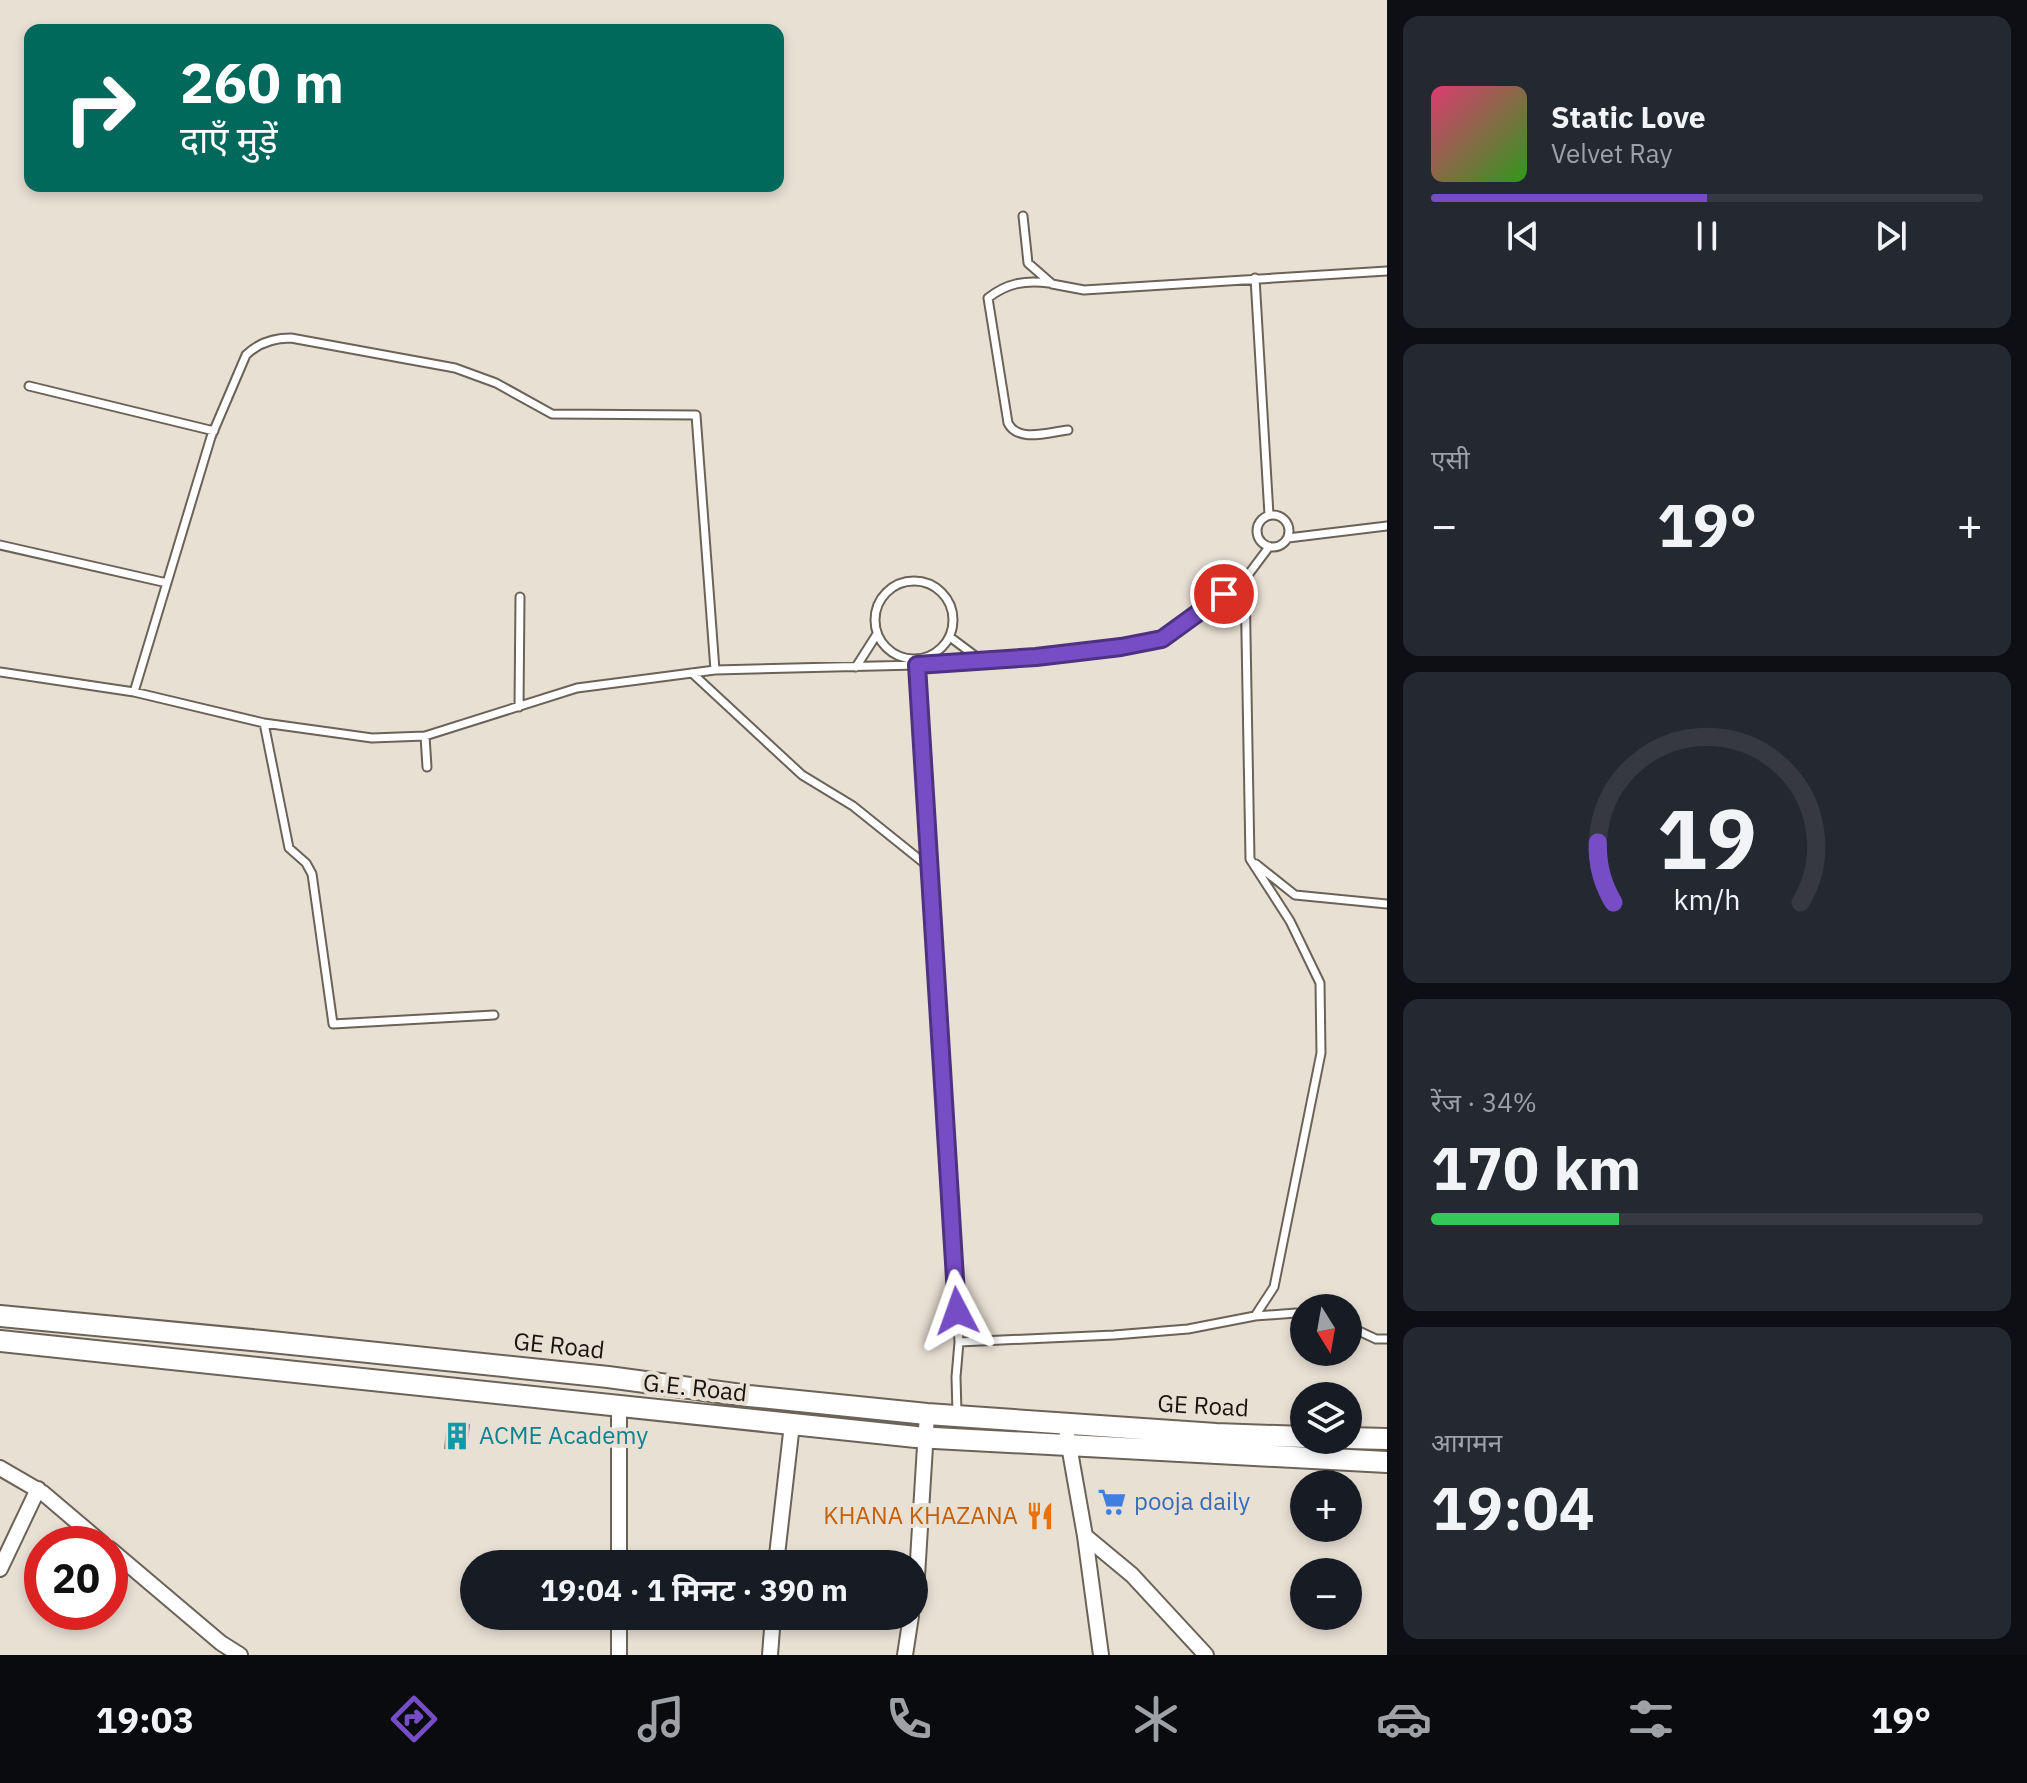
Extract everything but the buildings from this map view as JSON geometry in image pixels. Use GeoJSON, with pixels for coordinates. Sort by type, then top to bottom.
{"type":"FeatureCollection","features":[{"type":"Feature","properties":{"kind":"main road","name":"GE Road"},"geometry":{"type":"LineString","coordinates":[[0,1316],[608,1377],[749,1396],[927,1414],[1290,1437]]}},
{"type":"Feature","properties":{"kind":"main road","name":"G.E. Road"},"geometry":{"type":"LineString","coordinates":[[0,1341],[924,1438],[1387,1462]]}},
{"type":"Feature","properties":{"kind":"main road"},"geometry":{"type":"LineString","coordinates":[[1362,1438],[1387,1439]]}},
{"type":"Feature","properties":{"kind":"street"},"geometry":{"type":"LineString","coordinates":[[619,1406],[619,1550]]}},
{"type":"Feature","properties":{"kind":"street"},"geometry":{"type":"LineString","coordinates":[[918,1550],[927,1414]]}},
{"type":"Feature","properties":{"kind":"street"},"geometry":{"type":"LineString","coordinates":[[1065,1423],[1085,1536],[1101,1655]]}},
{"type":"Feature","properties":{"kind":"street"},"geometry":{"type":"LineString","coordinates":[[778,1550],[792,1424]]}},
{"type":"Feature","properties":{"kind":"street"},"geometry":{"type":"LineString","coordinates":[[0,1468],[38,1489],[82,1526]]}},
{"type":"Feature","properties":{"kind":"street"},"geometry":{"type":"LineString","coordinates":[[0,1569],[38,1489]]}},
{"type":"Feature","properties":{"kind":"street"},"geometry":{"type":"LineString","coordinates":[[1085,1536],[1132,1575],[1206,1655]]}},
{"type":"Feature","properties":{"kind":"street"},"geometry":{"type":"LineString","coordinates":[[128,1564],[221,1643],[240,1655]]}},
{"type":"Feature","properties":{"kind":"street"},"geometry":{"type":"LineString","coordinates":[[619,1630],[619,1655]]}},
{"type":"Feature","properties":{"kind":"street"},"geometry":{"type":"LineString","coordinates":[[770,1655],[772,1630]]}},
{"type":"Feature","properties":{"kind":"street"},"geometry":{"type":"LineString","coordinates":[[905,1655],[909,1630]]}},
{"type":"Feature","properties":{"kind":"lane"},"geometry":{"type":"LineString","coordinates":[[1023,216],[1028,263],[1052,284]]}},
{"type":"Feature","properties":{"kind":"lane"},"geometry":{"type":"LineString","coordinates":[[1068,430],[1021,435],[1008,423],[988,298],[1003,286],[1037,282],[1084,290],[1387,271]]}},
{"type":"Feature","properties":{"kind":"lane"},"geometry":{"type":"LineString","coordinates":[[1255,278],[1269,515]]}},
{"type":"Feature","properties":{"kind":"lane"},"geometry":{"type":"LineString","coordinates":[[134,692],[214,431],[246,355],[254,347],[275,338],[291,338],[455,368],[496,383],[552,414],[696,415],[715,670]]}},
{"type":"Feature","properties":{"kind":"lane"},"geometry":{"type":"LineString","coordinates":[[29,386],[214,431]]}},
{"type":"Feature","properties":{"kind":"lane"},"geometry":{"type":"LineString","coordinates":[[1288,538],[1288,523],[1280,516],[1269,515],[1260,521],[1256,531],[1260,541],[1269,547],[1280,546],[1288,538],[1387,526]]}},
{"type":"Feature","properties":{"kind":"lane"},"geometry":{"type":"LineString","coordinates":[[0,545],[167,583]]}},
{"type":"Feature","properties":{"kind":"lane"},"geometry":{"type":"LineString","coordinates":[[0,672],[134,692],[264,723],[372,738],[425,736],[577,688],[715,670],[982,661],[1078,652],[1162,639],[1245,579],[1269,547]]}},
{"type":"Feature","properties":{"kind":"lane"},"geometry":{"type":"LineString","coordinates":[[1245,579],[1250,859],[1290,921],[1320,983],[1321,997],[1321,1053],[1274,1287],[1255,1316]]}},
{"type":"Feature","properties":{"kind":"lane"},"geometry":{"type":"LineString","coordinates":[[907,581],[920,581],[932,585],[949,601],[954,625],[950,637],[943,647],[917,662],[895,655],[877,634],[877,607],[883,595],[894,586],[907,581]]}},
{"type":"Feature","properties":{"kind":"lane"},"geometry":{"type":"LineString","coordinates":[[519,707],[520,597]]}},
{"type":"Feature","properties":{"kind":"lane"},"geometry":{"type":"LineString","coordinates":[[856,667],[877,634]]}},
{"type":"Feature","properties":{"kind":"lane"},"geometry":{"type":"LineString","coordinates":[[950,637],[982,661]]}},
{"type":"Feature","properties":{"kind":"lane"},"geometry":{"type":"LineString","coordinates":[[917,662],[959,1342],[957,1416]]}},
{"type":"Feature","properties":{"kind":"lane"},"geometry":{"type":"LineString","coordinates":[[692,673],[802,775],[853,806],[929,867]]}},
{"type":"Feature","properties":{"kind":"lane"},"geometry":{"type":"LineString","coordinates":[[264,723],[289,848],[306,863],[312,874],[333,1024],[494,1015]]}},
{"type":"Feature","properties":{"kind":"lane"},"geometry":{"type":"LineString","coordinates":[[425,736],[427,767]]}},
{"type":"Feature","properties":{"kind":"lane"},"geometry":{"type":"LineString","coordinates":[[1250,859],[1295,895],[1387,904]]}},
{"type":"Feature","properties":{"kind":"lane"},"geometry":{"type":"LineString","coordinates":[[959,1342],[1188,1329],[1255,1316],[1290,1313]]}},
{"type":"Feature","properties":{"kind":"lane"},"geometry":{"type":"LineString","coordinates":[[1362,1332],[1376,1339],[1387,1339]]}},
{"type":"Feature","properties":{"kind":"place","name":"ACME Academy"},"geometry":{"type":"Point","coordinates":[457,1436]}},
{"type":"Feature","properties":{"kind":"place","name":"pooja daily"},"geometry":{"type":"Point","coordinates":[1112,1502]}},
{"type":"Feature","properties":{"kind":"place","name":"KHANA KHAZANA"},"geometry":{"type":"Point","coordinates":[1040,1516]}},
{"type":"Feature","properties":{"kind":"route"},"geometry":{"type":"LineString","coordinates":[[957,1311],[917,665],[1036,657],[1162,639],[1224,594]]}}]}
